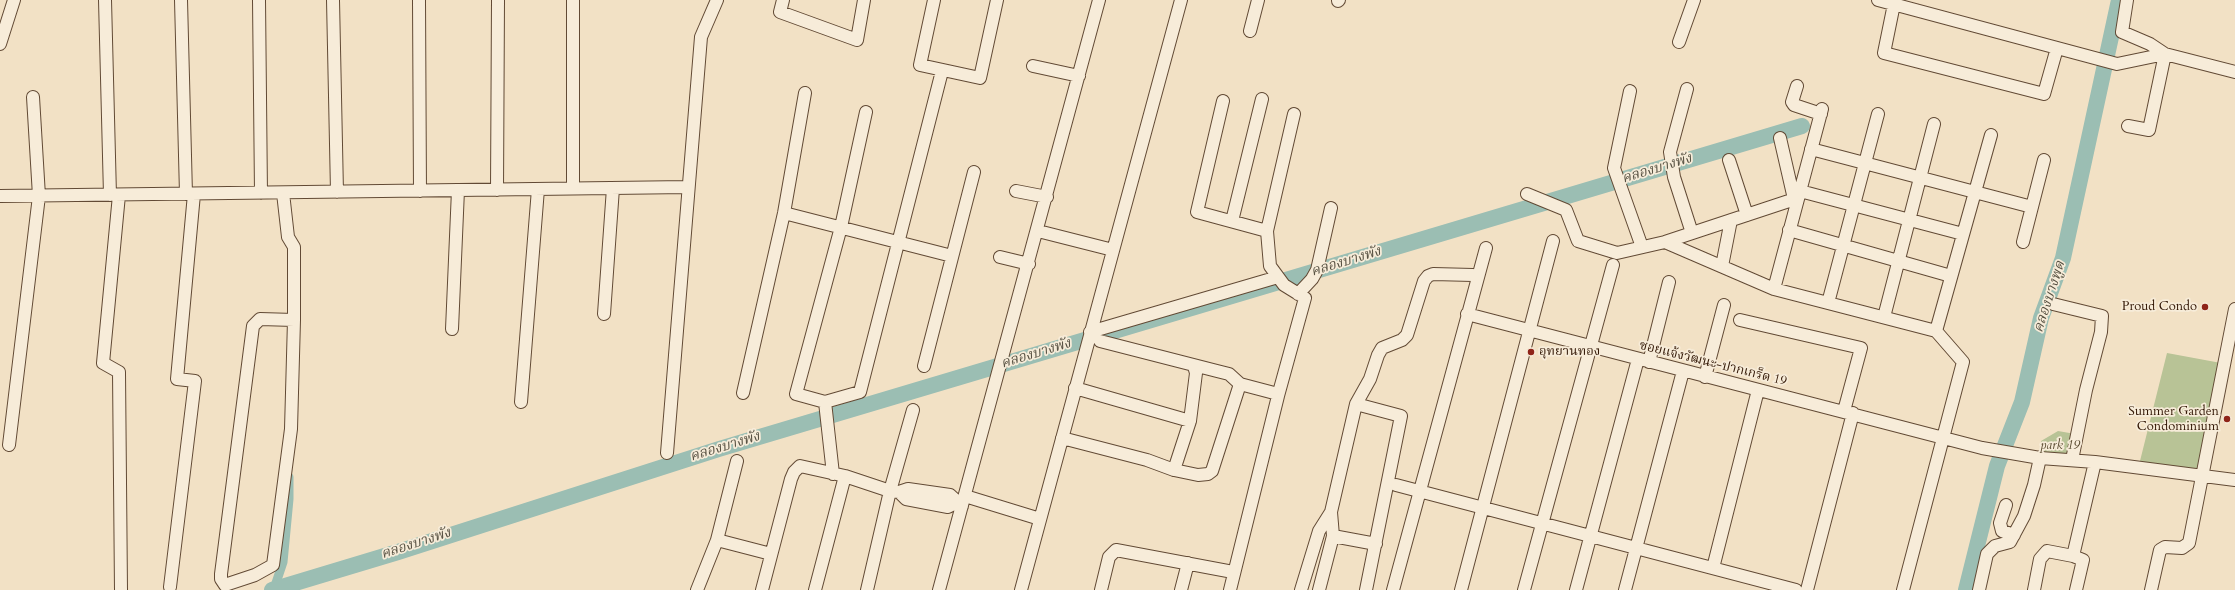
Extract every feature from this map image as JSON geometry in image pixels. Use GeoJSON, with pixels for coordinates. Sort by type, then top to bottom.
{"type":"FeatureCollection","features":[{"type":"Feature","properties":{"kind":"street"},"geometry":{"type":"LineString","coordinates":[[0,44],[14,0]]}},
{"type":"Feature","properties":{"kind":"street"},"geometry":{"type":"LineString","coordinates":[[105,0],[115,195],[103,364],[119,372],[121,590]]}},
{"type":"Feature","properties":{"kind":"street"},"geometry":{"type":"LineString","coordinates":[[170,587],[195,381],[177,379],[190,194],[181,0]]}},
{"type":"Feature","properties":{"kind":"street"},"geometry":{"type":"LineString","coordinates":[[259,0],[261,193]]}},
{"type":"Feature","properties":{"kind":"street"},"geometry":{"type":"LineString","coordinates":[[333,0],[336,192]]}},
{"type":"Feature","properties":{"kind":"street"},"geometry":{"type":"LineString","coordinates":[[419,0],[420,190]]}},
{"type":"Feature","properties":{"kind":"street"},"geometry":{"type":"LineString","coordinates":[[497,190],[498,0]]}},
{"type":"Feature","properties":{"kind":"street"},"geometry":{"type":"LineString","coordinates":[[572,0],[573,188]]}},
{"type":"Feature","properties":{"kind":"street"},"geometry":{"type":"LineString","coordinates":[[667,453],[687,187],[701,37],[717,0]]}},
{"type":"Feature","properties":{"kind":"street"},"geometry":{"type":"LineString","coordinates":[[783,0],[780,12],[857,40],[864,0]]}},
{"type":"Feature","properties":{"kind":"street"},"geometry":{"type":"LineString","coordinates":[[934,0],[920,65],[942,71],[980,78],[997,0]]}},
{"type":"Feature","properties":{"kind":"street"},"geometry":{"type":"LineString","coordinates":[[939,590],[961,502],[1029,264],[1100,0]]}},
{"type":"Feature","properties":{"kind":"street"},"geometry":{"type":"LineString","coordinates":[[1021,590],[1181,0]]}},
{"type":"Feature","properties":{"kind":"street"},"geometry":{"type":"LineString","coordinates":[[1250,31],[1258,0]]}},
{"type":"Feature","properties":{"kind":"street"},"geometry":{"type":"LineString","coordinates":[[1679,42],[1694,0]]}},
{"type":"Feature","properties":{"kind":"street"},"geometry":{"type":"LineString","coordinates":[[1878,0],[2117,64],[2166,54]]}},
{"type":"Feature","properties":{"kind":"street"},"geometry":{"type":"LineString","coordinates":[[2127,0],[2122,32],[2150,44],[2166,54],[2235,72]]}},
{"type":"Feature","properties":{"kind":"street"},"geometry":{"type":"LineString","coordinates":[[1894,4],[1884,53],[2044,94],[2057,48]]}},
{"type":"Feature","properties":{"kind":"street"},"geometry":{"type":"LineString","coordinates":[[2128,126],[2149,130],[2166,54]]}},
{"type":"Feature","properties":{"kind":"street"},"geometry":{"type":"LineString","coordinates":[[1033,66],[1079,76]]}},
{"type":"Feature","properties":{"kind":"street"},"geometry":{"type":"LineString","coordinates":[[866,112],[841,227],[796,394],[825,402],[860,392],[942,71]]}},
{"type":"Feature","properties":{"kind":"street"},"geometry":{"type":"LineString","coordinates":[[1774,289],[1797,196],[1821,111],[1794,105],[1792,102],[1797,86]]}},
{"type":"Feature","properties":{"kind":"street"},"geometry":{"type":"LineString","coordinates":[[1687,89],[1670,152],[1674,177],[1692,233]]}},
{"type":"Feature","properties":{"kind":"street"},"geometry":{"type":"LineString","coordinates":[[1630,91],[1614,168],[1642,247]]}},
{"type":"Feature","properties":{"kind":"street"},"geometry":{"type":"LineString","coordinates":[[742,394],[784,213],[805,93]]}},
{"type":"Feature","properties":{"kind":"street"},"geometry":{"type":"LineString","coordinates":[[8,445],[39,196],[33,97]]}},
{"type":"Feature","properties":{"kind":"street"},"geometry":{"type":"LineString","coordinates":[[1232,221],[1262,99]]}},
{"type":"Feature","properties":{"kind":"street"},"geometry":{"type":"LineString","coordinates":[[1223,102],[1198,212],[1267,231]]}},
{"type":"Feature","properties":{"kind":"street"},"geometry":{"type":"LineString","coordinates":[[1230,590],[1278,394],[1305,298],[1284,285],[1270,266],[1267,231],[1294,114]]}},
{"type":"Feature","properties":{"kind":"street"},"geometry":{"type":"LineString","coordinates":[[1828,303],[1878,114]]}},
{"type":"Feature","properties":{"kind":"street"},"geometry":{"type":"LineString","coordinates":[[1884,317],[1934,124]]}},
{"type":"Feature","properties":{"kind":"street"},"geometry":{"type":"LineString","coordinates":[[1936,331],[1990,135]]}},
{"type":"Feature","properties":{"kind":"street"},"geometry":{"type":"LineString","coordinates":[[1780,138],[1797,196]]}},
{"type":"Feature","properties":{"kind":"street"},"geometry":{"type":"LineString","coordinates":[[1811,149],[2032,207]]}},
{"type":"Feature","properties":{"kind":"street"},"geometry":{"type":"LineString","coordinates":[[1730,160],[1748,214]]}},
{"type":"Feature","properties":{"kind":"street"},"geometry":{"type":"LineString","coordinates":[[2023,242],[2044,160]]}},
{"type":"Feature","properties":{"kind":"street"},"geometry":{"type":"LineString","coordinates":[[924,366],[974,172]]}},
{"type":"Feature","properties":{"kind":"street"},"geometry":{"type":"LineString","coordinates":[[0,196],[687,187]]}},
{"type":"Feature","properties":{"kind":"street"},"geometry":{"type":"LineString","coordinates":[[604,314],[613,188]]}},
{"type":"Feature","properties":{"kind":"street"},"geometry":{"type":"LineString","coordinates":[[521,402],[538,189]]}},
{"type":"Feature","properties":{"kind":"street"},"geometry":{"type":"LineString","coordinates":[[452,329],[458,190]]}},
{"type":"Feature","properties":{"kind":"street"},"geometry":{"type":"LineString","coordinates":[[1016,191],[1047,197]]}},
{"type":"Feature","properties":{"kind":"street"},"geometry":{"type":"LineString","coordinates":[[283,193],[288,237],[294,247],[294,320],[291,429],[273,564],[255,575],[225,585],[221,574],[253,326],[260,319],[294,320]]}},
{"type":"Feature","properties":{"kind":"street"},"geometry":{"type":"LineString","coordinates":[[1527,194],[1566,210],[1578,241],[1617,254],[1666,242],[1797,196],[1854,205],[1963,234]]}},
{"type":"Feature","properties":{"kind":"street"},"geometry":{"type":"LineString","coordinates":[[1298,294],[1312,279],[1317,268],[1330,208]]}},
{"type":"Feature","properties":{"kind":"street"},"geometry":{"type":"LineString","coordinates":[[784,213],[952,256]]}},
{"type":"Feature","properties":{"kind":"street"},"geometry":{"type":"LineString","coordinates":[[1722,266],[1731,220]]}},
{"type":"Feature","properties":{"kind":"street"},"geometry":{"type":"LineString","coordinates":[[1038,230],[1113,250]]}},
{"type":"Feature","properties":{"kind":"street"},"geometry":{"type":"LineString","coordinates":[[1789,230],[1951,276]]}},
{"type":"Feature","properties":{"kind":"street"},"geometry":{"type":"LineString","coordinates":[[1460,590],[1553,241]]}},
{"type":"Feature","properties":{"kind":"street"},"geometry":{"type":"LineString","coordinates":[[1666,242],[1774,289],[1936,331],[1963,362],[1904,590]]}},
{"type":"Feature","properties":{"kind":"street"},"geometry":{"type":"LineString","coordinates":[[1393,590],[1486,248]]}},
{"type":"Feature","properties":{"kind":"street"},"geometry":{"type":"LineString","coordinates":[[1000,257],[1029,264]]}},
{"type":"Feature","properties":{"kind":"street"},"geometry":{"type":"LineString","coordinates":[[1524,590],[1613,264]]}},
{"type":"Feature","properties":{"kind":"street"},"geometry":{"type":"LineString","coordinates":[[1319,590],[1333,536],[1331,512],[1356,404],[1370,379],[1382,348],[1402,340],[1406,335],[1424,281],[1428,276],[1433,274],[1474,275]]}},
{"type":"Feature","properties":{"kind":"street"},"geometry":{"type":"LineString","coordinates":[[1090,332],[1278,277]]}},
{"type":"Feature","properties":{"kind":"street"},"geometry":{"type":"LineString","coordinates":[[1576,590],[1590,537],[1669,282]]}},
{"type":"Feature","properties":{"kind":"street"},"geometry":{"type":"LineString","coordinates":[[2053,304],[2102,316],[2101,332],[2086,390],[2072,460]]}},
{"type":"Feature","properties":{"kind":"street"},"geometry":{"type":"LineString","coordinates":[[1705,377],[1724,305]]}},
{"type":"Feature","properties":{"kind":"street"},"geometry":{"type":"LineString","coordinates":[[2151,590],[2160,550],[2165,547],[2182,548],[2188,543],[2201,475],[2230,358],[2235,309]]}},
{"type":"Feature","properties":{"kind":"street","name":"ซอยแจ้งวัฒนะ-ปากเกร็ด 19"},"geometry":{"type":"LineString","coordinates":[[1467,314],[1982,448],[2040,458],[2095,462],[2235,480]]}},
{"type":"Feature","properties":{"kind":"street"},"geometry":{"type":"LineString","coordinates":[[1740,320],[1861,348],[1848,412],[1807,590]]}},
{"type":"Feature","properties":{"kind":"street"},"geometry":{"type":"LineString","coordinates":[[1100,341],[1191,363],[1194,366],[1229,374],[1240,384],[1278,394]]}},
{"type":"Feature","properties":{"kind":"street"},"geometry":{"type":"LineString","coordinates":[[1174,470],[1190,421],[1196,373],[1194,366]]}},
{"type":"Feature","properties":{"kind":"street"},"geometry":{"type":"LineString","coordinates":[[1624,590],[1683,371]]}},
{"type":"Feature","properties":{"kind":"street"},"geometry":{"type":"LineString","coordinates":[[1062,438],[1147,460],[1174,470],[1198,475],[1212,471],[1240,384]]}},
{"type":"Feature","properties":{"kind":"street"},"geometry":{"type":"LineString","coordinates":[[1075,388],[1190,421]]}},
{"type":"Feature","properties":{"kind":"street"},"geometry":{"type":"LineString","coordinates":[[1713,568],[1758,390]]}},
{"type":"Feature","properties":{"kind":"street"},"geometry":{"type":"LineString","coordinates":[[815,590],[839,475],[825,402]]}},
{"type":"Feature","properties":{"kind":"street"},"geometry":{"type":"LineString","coordinates":[[1356,404],[1401,416],[1366,590]]}},
{"type":"Feature","properties":{"kind":"street"},"geometry":{"type":"LineString","coordinates":[[867,590],[895,492],[912,410]]}},
{"type":"Feature","properties":{"kind":"street"},"geometry":{"type":"LineString","coordinates":[[1979,590],[1988,554],[1996,546],[2010,542],[2024,516],[2040,458]]}},
{"type":"Feature","properties":{"kind":"street"},"geometry":{"type":"LineString","coordinates":[[697,590],[717,540],[737,461]]}},
{"type":"Feature","properties":{"kind":"street"},"geometry":{"type":"LineString","coordinates":[[2073,556],[2095,462]]}},
{"type":"Feature","properties":{"kind":"street"},"geometry":{"type":"LineString","coordinates":[[762,590],[794,472],[800,466],[811,467],[895,492],[908,489],[950,495],[961,502],[1040,519]]}},
{"type":"Feature","properties":{"kind":"street"},"geometry":{"type":"LineString","coordinates":[[1396,486],[1796,590]]}},
{"type":"Feature","properties":{"kind":"street"},"geometry":{"type":"LineString","coordinates":[[2006,505],[2000,523],[2002,531],[2014,535]]}},
{"type":"Feature","properties":{"kind":"street"},"geometry":{"type":"LineString","coordinates":[[1301,590],[1318,530],[1331,512]]}},
{"type":"Feature","properties":{"kind":"street"},"geometry":{"type":"LineString","coordinates":[[1333,536],[1376,544]]}},
{"type":"Feature","properties":{"kind":"street"},"geometry":{"type":"LineString","coordinates":[[717,540],[771,554]]}},
{"type":"Feature","properties":{"kind":"street"},"geometry":{"type":"LineString","coordinates":[[1100,590],[1109,557],[1116,550],[1234,572]]}},
{"type":"Feature","properties":{"kind":"street"},"geometry":{"type":"LineString","coordinates":[[2034,590],[2040,559],[2044,552],[2050,551],[2073,556],[2083,560],[2076,590]]}},
{"type":"Feature","properties":{"kind":"street"},"geometry":{"type":"LineString","coordinates":[[1181,590],[1188,563]]}},
{"type":"Feature","properties":{"kind":"green space"},"geometry":{"type":"Polygon","coordinates":[[[2167,353],[2221,363],[2206,481],[2139,465],[2167,353]]]}},
{"type":"Feature","properties":{"kind":"green space","name":"park 19"},"geometry":{"type":"Polygon","coordinates":[[[2058,431],[2081,435],[2074,462],[2040,458],[2041,441],[2058,431]]]}},
{"type":"Feature","properties":{"kind":"waterway","name":"คลองบางพูด"},"geometry":{"type":"LineString","coordinates":[[1966,590],[1997,466],[2022,402],[2041,318],[2063,258],[2119,0]]}},
{"type":"Feature","properties":{"kind":"waterway","name":"คลองบางพัง"},"geometry":{"type":"LineString","coordinates":[[272,590],[398,552],[719,449],[1802,126]]}},
{"type":"Feature","properties":{"kind":"waterway"},"geometry":{"type":"LineString","coordinates":[[274,589],[283,562],[289,499],[289,477]]}},
{"type":"Feature","properties":{"kind":"place","name":"Proud Condo"},"geometry":{"type":"Point","coordinates":[2205,307]}},
{"type":"Feature","properties":{"kind":"place","name":"อุทยานทอง"},"geometry":{"type":"Point","coordinates":[1531,352]}},
{"type":"Feature","properties":{"kind":"place","name":"Summer Garden Condominium"},"geometry":{"type":"Point","coordinates":[2227,419]}}]}
